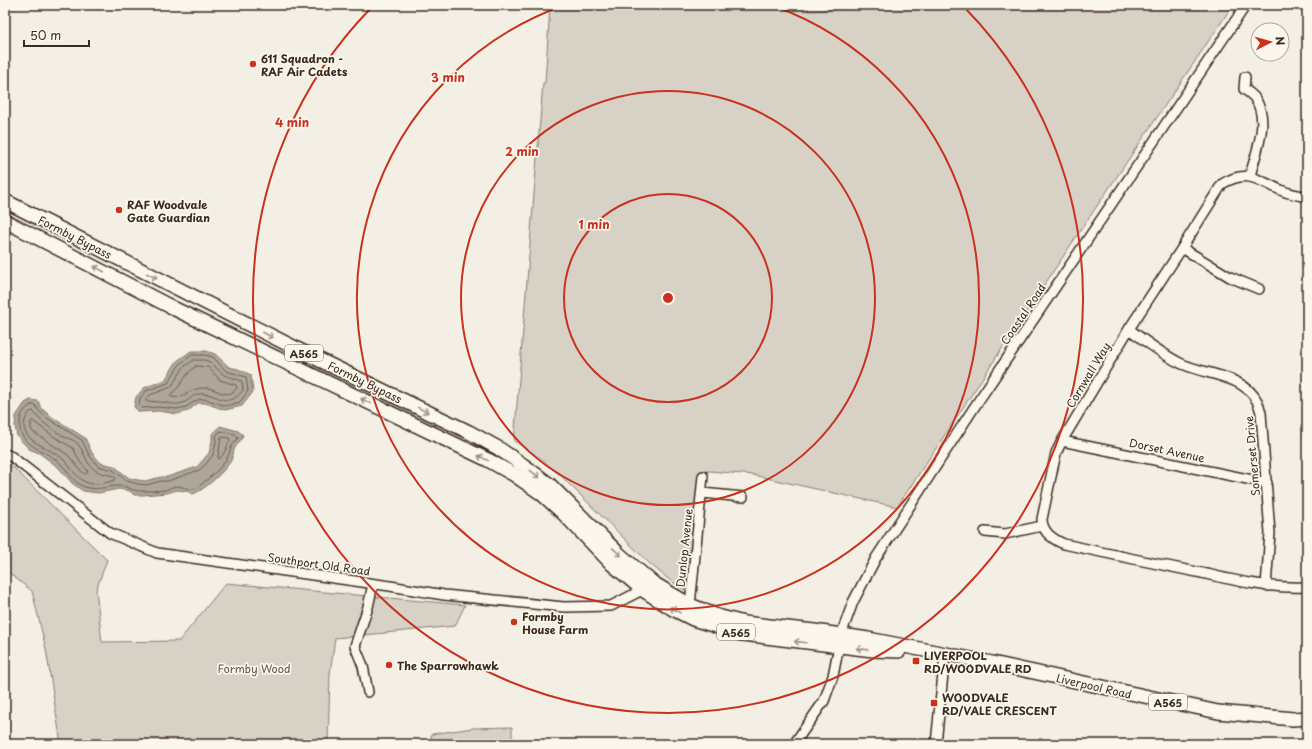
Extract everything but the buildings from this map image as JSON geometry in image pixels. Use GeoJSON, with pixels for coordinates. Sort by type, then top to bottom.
{"type":"FeatureCollection","features":[{"type":"Feature","properties":{"kind":"highway","name":"Formby Bypass"},"geometry":{"type":"LineString","coordinates":[[5,201],[303,352],[469,432],[498,448],[523,464],[550,485],[619,554],[648,587]]}},
{"type":"Feature","properties":{"kind":"highway","name":"Formby Bypass"},"geometry":{"type":"LineString","coordinates":[[5,221],[208,325],[488,460],[513,474],[542,494],[612,564],[648,587]]}},
{"type":"Feature","properties":{"kind":"highway"},"geometry":{"type":"LineString","coordinates":[[134,267],[134,278],[180,302],[208,325]]}},
{"type":"Feature","properties":{"kind":"highway","name":"Liverpool Road"},"geometry":{"type":"LineString","coordinates":[[648,587],[673,609],[693,619],[742,634],[840,641]]}},
{"type":"Feature","properties":{"kind":"highway","name":"Liverpool Road"},"geometry":{"type":"LineString","coordinates":[[648,587],[717,616],[744,623],[840,641],[873,650],[929,651],[1218,712],[1293,719],[1307,718]]}},
{"type":"Feature","properties":{"kind":"street","name":"Coastal Road"},"geometry":{"type":"LineString","coordinates":[[794,744],[824,701],[833,676],[840,641],[854,598],[876,558],[981,397],[1246,5]]}},
{"type":"Feature","properties":{"kind":"street"},"geometry":{"type":"LineString","coordinates":[[1245,77],[1244,89],[1254,96],[1262,112],[1263,125],[1250,176],[1284,192],[1307,197]]}},
{"type":"Feature","properties":{"kind":"street","name":"Cornwall Way"},"geometry":{"type":"LineString","coordinates":[[1042,526],[1042,519],[1056,453],[1062,441],[1130,328],[1222,184],[1229,179],[1250,176]]}},
{"type":"Feature","properties":{"kind":"street"},"geometry":{"type":"LineString","coordinates":[[1182,248],[1230,277],[1259,289]]}},
{"type":"Feature","properties":{"kind":"street","name":"Somerset Drive"},"geometry":{"type":"LineString","coordinates":[[1130,328],[1157,349],[1179,363],[1242,385],[1251,393],[1257,402],[1261,413],[1270,532],[1266,586]]}},
{"type":"Feature","properties":{"kind":"street","name":"Dorset Avenue"},"geometry":{"type":"LineString","coordinates":[[1062,441],[1267,483]]}},
{"type":"Feature","properties":{"kind":"street","name":"Southport Old Road"},"geometry":{"type":"LineString","coordinates":[[5,454],[12,457],[110,533],[157,553],[444,595],[564,608],[611,606],[648,587]]}},
{"type":"Feature","properties":{"kind":"street","name":"Dunlop Avenue"},"geometry":{"type":"LineString","coordinates":[[690,605],[703,476]]}},
{"type":"Feature","properties":{"kind":"street"},"geometry":{"type":"LineString","coordinates":[[702,493],[742,497]]}},
{"type":"Feature","properties":{"kind":"street"},"geometry":{"type":"LineString","coordinates":[[985,532],[1005,534],[1042,526],[1047,534],[1064,544],[1266,586],[1293,588],[1307,587]]}},
{"type":"Feature","properties":{"kind":"street"},"geometry":{"type":"LineString","coordinates":[[368,692],[363,666],[355,646],[368,607],[373,584]]}},
{"type":"Feature","properties":{"kind":"street"},"geometry":{"type":"LineString","coordinates":[[936,744],[945,654]]}},
{"type":"Feature","properties":{"kind":"green space"},"geometry":{"type":"Polygon","coordinates":[[[550,5],[808,5],[808,11],[927,5],[1233,5],[1076,237],[897,507],[753,475],[710,471],[702,472],[689,593],[649,563],[560,475],[540,458],[514,441],[543,83],[545,83],[550,5]]]}},
{"type":"Feature","properties":{"kind":"green space","name":"Formby Wood"},"geometry":{"type":"Polygon","coordinates":[[[5,464],[14,468],[107,560],[96,590],[102,642],[179,641],[226,583],[465,605],[455,626],[335,638],[330,674],[328,744],[61,744],[46,649],[32,591],[5,570],[5,464]]]}},
{"type":"Feature","properties":{"kind":"green space"},"geometry":{"type":"Polygon","coordinates":[[[512,727],[512,744],[429,744],[432,734],[473,728],[512,727]]]}},
{"type":"Feature","properties":{"kind":"water"},"geometry":{"type":"Polygon","coordinates":[[[191,351],[206,351],[215,354],[229,367],[251,375],[253,392],[242,406],[225,410],[205,403],[198,403],[188,411],[177,414],[159,411],[139,412],[134,407],[136,397],[144,388],[165,380],[177,361],[191,351]]]}},
{"type":"Feature","properties":{"kind":"water"},"geometry":{"type":"Polygon","coordinates":[[[30,400],[38,401],[41,408],[49,415],[85,438],[92,453],[101,463],[114,466],[129,478],[138,480],[145,481],[167,477],[197,467],[209,453],[212,434],[220,426],[238,431],[243,435],[234,450],[232,459],[225,469],[209,484],[193,494],[186,491],[177,490],[167,493],[143,495],[134,495],[130,491],[119,489],[98,493],[83,491],[72,483],[58,467],[39,453],[29,449],[17,436],[15,426],[16,416],[25,403],[30,400]]]}},
{"type":"Feature","properties":{"kind":"place","name":"611 Squadron - RAF Air Cadets"},"geometry":{"type":"Point","coordinates":[253,64]}},
{"type":"Feature","properties":{"kind":"place","name":"RAF Woodvale Gate Guardian"},"geometry":{"type":"Point","coordinates":[119,210]}},
{"type":"Feature","properties":{"kind":"place","name":"Formby House Farm"},"geometry":{"type":"Point","coordinates":[514,622]}},
{"type":"Feature","properties":{"kind":"place","name":"LIVERPOOL RD/WOODVALE RD"},"geometry":{"type":"Point","coordinates":[916,661]}},
{"type":"Feature","properties":{"kind":"place","name":"The Sparrowhawk"},"geometry":{"type":"Point","coordinates":[389,665]}},
{"type":"Feature","properties":{"kind":"place","name":"WOODVALE RD/VALE CRESCENT"},"geometry":{"type":"Point","coordinates":[934,703]}}]}
